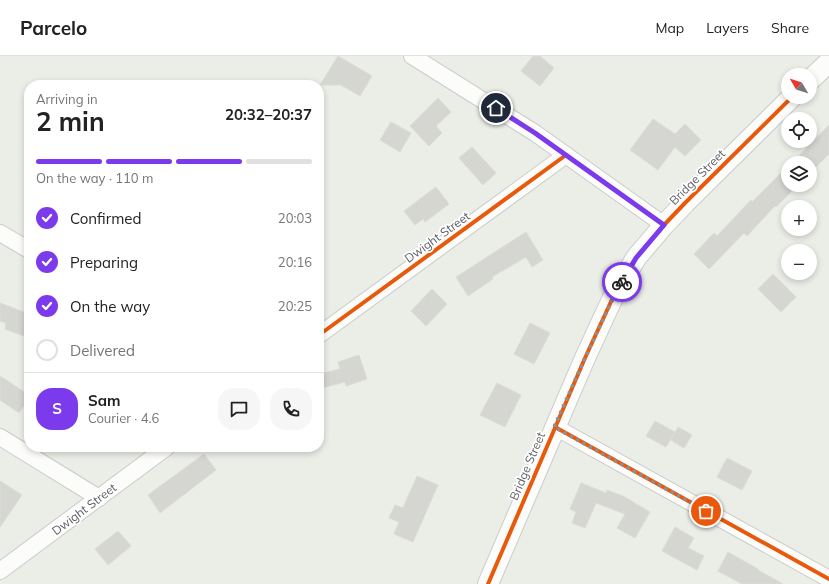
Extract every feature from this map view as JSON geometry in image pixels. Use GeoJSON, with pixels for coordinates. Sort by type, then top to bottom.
{"type":"FeatureCollection","features":[{"type":"Feature","properties":{"kind":"street"},"geometry":{"type":"LineString","coordinates":[[412,56],[535,133],[664,225]]}},
{"type":"Feature","properties":{"kind":"street"},"geometry":{"type":"LineString","coordinates":[[817,73],[829,62]]}},
{"type":"Feature","properties":{"kind":"street","name":"Bridge Street"},"geometry":{"type":"LineString","coordinates":[[488,584],[554,427],[615,294],[636,258],[664,225],[785,104]]}},
{"type":"Feature","properties":{"kind":"street","name":"Dwight Street"},"geometry":{"type":"LineString","coordinates":[[324,330],[566,155]]}},
{"type":"Feature","properties":{"kind":"street"},"geometry":{"type":"LineString","coordinates":[[0,233],[24,247]]}},
{"type":"Feature","properties":{"kind":"street"},"geometry":{"type":"LineString","coordinates":[[554,427],[829,579]]}},
{"type":"Feature","properties":{"kind":"street"},"geometry":{"type":"LineString","coordinates":[[0,437],[24,452]]}},
{"type":"Feature","properties":{"kind":"street"},"geometry":{"type":"LineString","coordinates":[[24,452],[99,498]]}},
{"type":"Feature","properties":{"kind":"street","name":"Dwight Street"},"geometry":{"type":"LineString","coordinates":[[0,571],[160,452]]}},
{"type":"Feature","properties":{"kind":"building"},"geometry":{"type":"Polygon","coordinates":[[[338,56],[372,76],[360,96],[341,85],[324,85],[323,80],[338,56]]]}},
{"type":"Feature","properties":{"kind":"building"},"geometry":{"type":"Polygon","coordinates":[[[533,56],[540,56],[554,68],[540,86],[521,71],[533,56]]]}},
{"type":"Feature","properties":{"kind":"building"},"geometry":{"type":"Polygon","coordinates":[[[438,98],[451,112],[436,126],[442,133],[429,146],[410,126],[438,98]]]}},
{"type":"Feature","properties":{"kind":"building"},"geometry":{"type":"Polygon","coordinates":[[[653,119],[675,134],[685,124],[701,140],[685,156],[675,147],[658,170],[630,150],[653,119]]]}},
{"type":"Feature","properties":{"kind":"building"},"geometry":{"type":"Polygon","coordinates":[[[391,122],[411,133],[400,152],[380,140],[391,122]]]}},
{"type":"Feature","properties":{"kind":"building"},"geometry":{"type":"Polygon","coordinates":[[[829,125],[829,154],[817,166],[817,156],[799,156],[807,148],[817,148],[817,137],[829,125]]]}},
{"type":"Feature","properties":{"kind":"building"},"geometry":{"type":"Polygon","coordinates":[[[472,147],[496,173],[483,185],[459,158],[472,147]]]}},
{"type":"Feature","properties":{"kind":"building"},"geometry":{"type":"Polygon","coordinates":[[[781,173],[781,192],[791,192],[783,200],[781,200],[776,207],[775,206],[747,236],[744,233],[709,269],[694,254],[714,233],[717,236],[751,200],[752,202],[781,173]]]}},
{"type":"Feature","properties":{"kind":"building"},"geometry":{"type":"Polygon","coordinates":[[[436,187],[449,204],[425,222],[423,219],[415,225],[404,211],[436,187]]]}},
{"type":"Feature","properties":{"kind":"building"},"geometry":{"type":"Polygon","coordinates":[[[526,232],[543,260],[532,267],[526,257],[492,277],[493,279],[468,296],[456,277],[526,232]]]}},
{"type":"Feature","properties":{"kind":"building"},"geometry":{"type":"Polygon","coordinates":[[[773,274],[796,297],[781,312],[758,289],[773,274]]]}},
{"type":"Feature","properties":{"kind":"building"},"geometry":{"type":"Polygon","coordinates":[[[432,289],[447,304],[426,326],[411,311],[432,289]]]}},
{"type":"Feature","properties":{"kind":"building"},"geometry":{"type":"Polygon","coordinates":[[[0,303],[24,312],[24,336],[5,329],[6,323],[0,321],[0,303]]]}},
{"type":"Feature","properties":{"kind":"building"},"geometry":{"type":"Polygon","coordinates":[[[530,323],[550,333],[534,364],[514,354],[530,323]]]}},
{"type":"Feature","properties":{"kind":"building"},"geometry":{"type":"Polygon","coordinates":[[[359,355],[367,379],[346,386],[345,382],[324,387],[324,373],[340,369],[338,362],[359,355]]]}},
{"type":"Feature","properties":{"kind":"building"},"geometry":{"type":"Polygon","coordinates":[[[0,376],[24,392],[24,406],[19,413],[0,400],[0,376]]]}},
{"type":"Feature","properties":{"kind":"building"},"geometry":{"type":"Polygon","coordinates":[[[497,383],[521,395],[505,427],[480,415],[497,383]]]}},
{"type":"Feature","properties":{"kind":"building"},"geometry":{"type":"Polygon","coordinates":[[[655,421],[675,432],[666,447],[646,436],[655,421]]]}},
{"type":"Feature","properties":{"kind":"building"},"geometry":{"type":"Polygon","coordinates":[[[678,427],[692,435],[684,448],[671,440],[678,427]]]}},
{"type":"Feature","properties":{"kind":"building"},"geometry":{"type":"Polygon","coordinates":[[[204,454],[216,470],[160,513],[148,495],[204,454]]]}},
{"type":"Feature","properties":{"kind":"building"},"geometry":{"type":"Polygon","coordinates":[[[727,458],[752,471],[742,490],[717,477],[727,458]]]}},
{"type":"Feature","properties":{"kind":"building"},"geometry":{"type":"Polygon","coordinates":[[[417,476],[438,485],[413,542],[394,534],[399,522],[389,518],[395,505],[403,508],[417,476]]]}},
{"type":"Feature","properties":{"kind":"building"},"geometry":{"type":"Polygon","coordinates":[[[0,481],[22,495],[0,527],[0,481]]]}},
{"type":"Feature","properties":{"kind":"building"},"geometry":{"type":"Polygon","coordinates":[[[581,483],[606,493],[607,490],[623,496],[650,512],[635,538],[617,528],[625,514],[596,503],[585,528],[572,523],[576,512],[570,509],[581,483]]]}},
{"type":"Feature","properties":{"kind":"building"},"geometry":{"type":"Polygon","coordinates":[[[675,527],[694,538],[688,548],[704,556],[697,570],[662,551],[675,527]]]}},
{"type":"Feature","properties":{"kind":"building"},"geometry":{"type":"Polygon","coordinates":[[[118,531],[131,546],[108,565],[95,549],[118,531]]]}},
{"type":"Feature","properties":{"kind":"building"},"geometry":{"type":"Polygon","coordinates":[[[728,552],[783,584],[742,584],[718,571],[728,552]]]}},
{"type":"Feature","properties":{"kind":"cycle path"},"geometry":{"type":"LineString","coordinates":[[488,584],[585,358],[615,293],[636,258],[685,203],[785,104]]}},
{"type":"Feature","properties":{"kind":"cycle path"},"geometry":{"type":"LineString","coordinates":[[324,331],[566,155]]}},
{"type":"Feature","properties":{"kind":"cycle path"},"geometry":{"type":"LineString","coordinates":[[555,427],[829,579]]}},
{"type":"Feature","properties":{"kind":"way so far"},"geometry":{"type":"LineString","coordinates":[[622,282],[615,294],[554,427],[706,511]]}},
{"type":"Feature","properties":{"kind":"route"},"geometry":{"type":"LineString","coordinates":[[496,108],[535,133],[664,225],[636,258],[622,282]]}}]}
